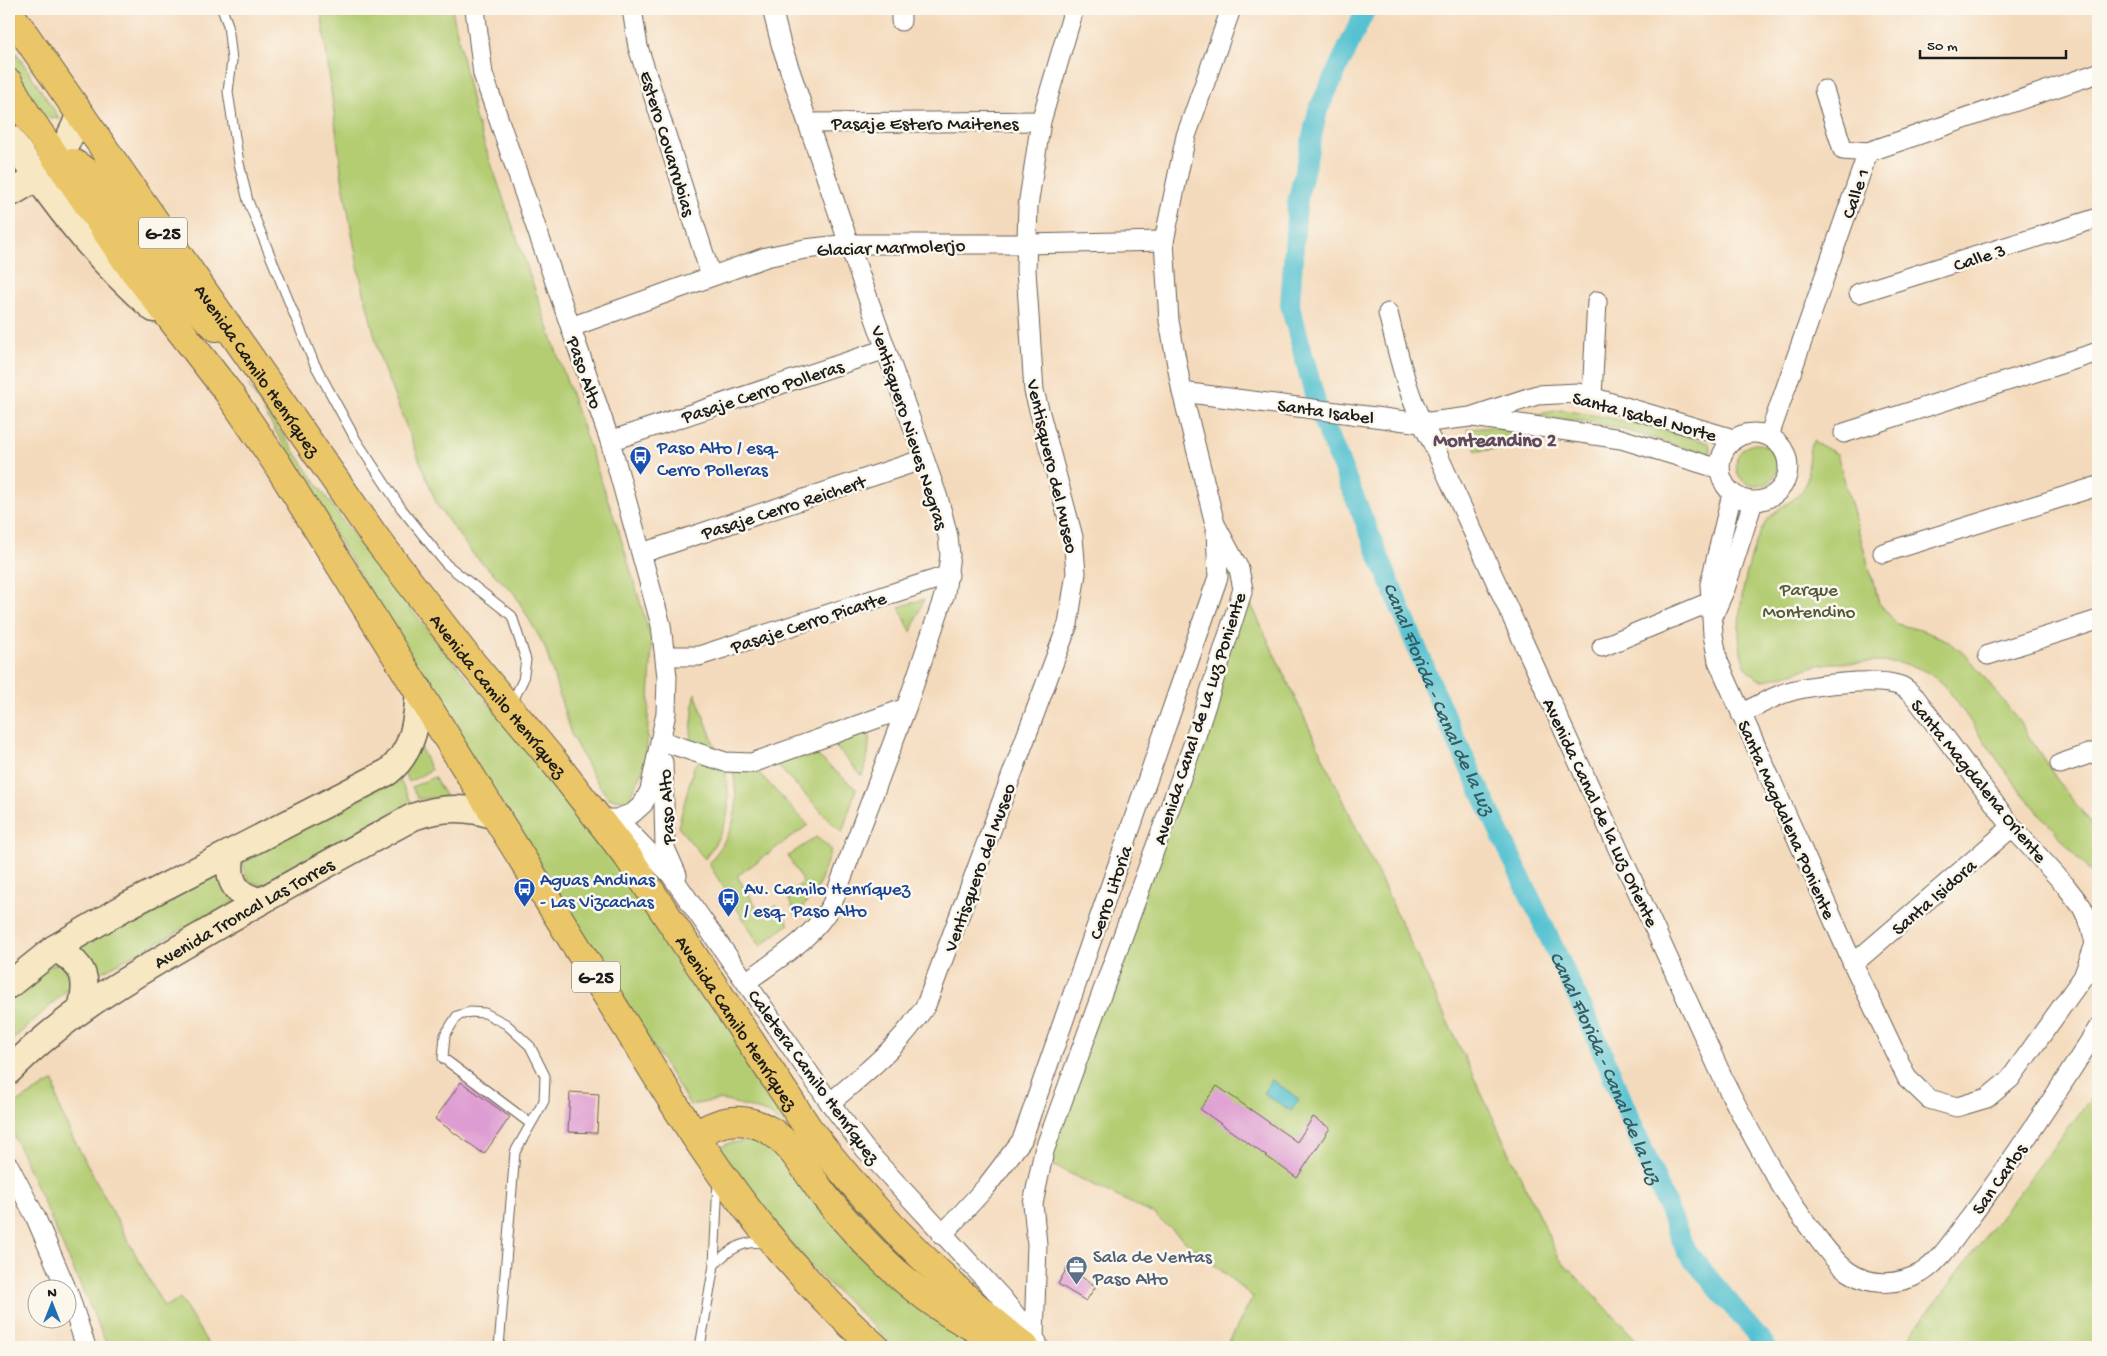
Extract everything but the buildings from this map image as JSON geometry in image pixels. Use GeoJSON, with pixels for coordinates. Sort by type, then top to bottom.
{"type":"FeatureCollection","features":[{"type":"Feature","properties":{"kind":"main road","name":"Avenida Camilo Henríquez"},"geometry":{"type":"LineString","coordinates":[[9,12],[375,537],[509,708],[609,819],[655,895],[781,1089],[837,1166],[912,1248],[960,1293],[1030,1345]]}},
{"type":"Feature","properties":{"kind":"main road","name":"Avenida Camilo Henríquez"},"geometry":{"type":"LineString","coordinates":[[9,83],[27,115],[128,262],[253,426],[419,689],[718,1171],[776,1247],[827,1302],[875,1347]]}},
{"type":"Feature","properties":{"kind":"main road"},"geometry":{"type":"LineString","coordinates":[[58,158],[78,165],[92,175],[164,277],[202,316],[246,352]]}},
{"type":"Feature","properties":{"kind":"main road"},"geometry":{"type":"LineString","coordinates":[[695,1136],[712,1126],[731,1120],[751,1122],[769,1130],[785,1144],[850,1227],[906,1282],[962,1322],[1030,1345]]}},
{"type":"Feature","properties":{"kind":"street","name":"Paso Alto"},"geometry":{"type":"LineString","coordinates":[[475,9],[483,74],[610,441],[656,604],[666,656],[666,713],[662,741],[650,790],[643,804],[633,813],[609,819]]}},
{"type":"Feature","properties":{"kind":"street","name":"Estero Covarrubias"},"geometry":{"type":"LineString","coordinates":[[632,9],[638,47],[711,276]]}},
{"type":"Feature","properties":{"kind":"street","name":"Ventisquero Nieves Negras"},"geometry":{"type":"LineString","coordinates":[[746,982],[810,935],[822,922],[846,871],[906,708],[945,593],[949,575],[948,536],[924,459],[781,44],[772,9]]}},
{"type":"Feature","properties":{"kind":"street","name":"Avenida Canal de La Luz Poniente"},"geometry":{"type":"LineString","coordinates":[[1030,1345],[1037,1244],[1033,1204],[1044,1151],[1194,742],[1243,589],[1239,569],[1215,524],[1182,392],[1169,321],[1164,241],[1186,136],[1231,9]]}},
{"type":"Feature","properties":{"kind":"street","name":"Ventisquero del Museo"},"geometry":{"type":"LineString","coordinates":[[830,1103],[891,1051],[910,1029],[926,1005],[1068,624],[1076,573],[1073,537],[1034,391],[1026,244],[1028,206],[1041,121],[1071,10]]}},
{"type":"Feature","properties":{"kind":"street","name":"Calle 1"},"geometry":{"type":"LineString","coordinates":[[1769,436],[1868,152],[2098,73]]}},
{"type":"Feature","properties":{"kind":"street"},"geometry":{"type":"LineString","coordinates":[[1824,90],[1843,150],[1868,152]]}},
{"type":"Feature","properties":{"kind":"street"},"geometry":{"type":"LineString","coordinates":[[9,194],[38,178],[58,158],[80,113]]}},
{"type":"Feature","properties":{"kind":"street","name":"Pasaje Estero Maitenes"},"geometry":{"type":"LineString","coordinates":[[808,123],[1041,121]]}},
{"type":"Feature","properties":{"kind":"street"},"geometry":{"type":"LineString","coordinates":[[13,151],[58,158]]}},
{"type":"Feature","properties":{"kind":"street","name":"Avenida Camilo Henríquez"},"geometry":{"type":"LineString","coordinates":[[13,151],[38,178],[115,273],[180,330]]}},
{"type":"Feature","properties":{"kind":"street","name":"Calle 3"},"geometry":{"type":"LineString","coordinates":[[1859,293],[2098,218]]}},
{"type":"Feature","properties":{"kind":"street","name":"Glaciar Marmolerjo"},"geometry":{"type":"LineString","coordinates":[[571,327],[766,257],[805,249],[849,244],[1026,244],[1164,241]]}},
{"type":"Feature","properties":{"kind":"street"},"geometry":{"type":"LineString","coordinates":[[1592,396],[1597,302]]}},
{"type":"Feature","properties":{"kind":"street","name":"Avenida Canal de la Luz Oriente"},"geometry":{"type":"LineString","coordinates":[[1388,314],[1402,370],[1421,423],[1432,442],[1727,1087],[1770,1169],[1798,1213],[1837,1262],[1850,1273],[1866,1280]]}},
{"type":"Feature","properties":{"kind":"street","name":"Pasaje Cerro Polleras"},"geometry":{"type":"LineString","coordinates":[[610,441],[886,349]]}},
{"type":"Feature","properties":{"kind":"street"},"geometry":{"type":"LineString","coordinates":[[1844,433],[2098,352]]}},
{"type":"Feature","properties":{"kind":"street","name":"Santa Isabel"},"geometry":{"type":"LineString","coordinates":[[1182,392],[1421,423],[1470,417]]}},
{"type":"Feature","properties":{"kind":"street","name":"Santa Isabel Norte"},"geometry":{"type":"LineString","coordinates":[[1470,417],[1537,394],[1578,393],[1734,439]]}},
{"type":"Feature","properties":{"kind":"street"},"geometry":{"type":"LineString","coordinates":[[1470,417],[1621,439],[1720,469]]}},
{"type":"Feature","properties":{"kind":"street"},"geometry":{"type":"LineString","coordinates":[[1757,433],[1769,436],[1780,444],[1787,455],[1789,468],[1786,482],[1778,493],[1766,500],[1752,502],[1732,494],[1724,483],[1720,469],[1723,453],[1734,439],[1745,434],[1757,433]]}},
{"type":"Feature","properties":{"kind":"street","name":"Pasaje Cerro Reichert"},"geometry":{"type":"LineString","coordinates":[[642,553],[924,459]]}},
{"type":"Feature","properties":{"kind":"street"},"geometry":{"type":"LineString","coordinates":[[1883,553],[2098,486]]}},
{"type":"Feature","properties":{"kind":"street","name":"Santa Magdalena Poniente"},"geometry":{"type":"LineString","coordinates":[[1732,494],[1710,584],[1713,635],[1718,661],[1853,964],[1907,1078],[1929,1099],[1957,1107]]}},
{"type":"Feature","properties":{"kind":"street"},"geometry":{"type":"LineString","coordinates":[[1602,646],[1712,609],[1724,590],[1752,502]]}},
{"type":"Feature","properties":{"kind":"street","name":"Cerro Litoria"},"geometry":{"type":"LineString","coordinates":[[942,1235],[986,1187],[1022,1140],[1218,578],[1215,524]]}},
{"type":"Feature","properties":{"kind":"street","name":"Pasaje Cerro Picarte"},"geometry":{"type":"LineString","coordinates":[[666,656],[699,656],[949,575]]}},
{"type":"Feature","properties":{"kind":"street"},"geometry":{"type":"LineString","coordinates":[[1988,655],[2098,620]]}},
{"type":"Feature","properties":{"kind":"street","name":"Santa Magdalena Oriente"},"geometry":{"type":"LineString","coordinates":[[1740,714],[1784,694],[1819,685],[1892,684],[1904,687],[1915,697],[2012,827],[2066,885],[2082,907],[2091,926],[2094,944],[2083,977],[2010,1079],[1987,1098],[1957,1107]]}},
{"type":"Feature","properties":{"kind":"street"},"geometry":{"type":"LineString","coordinates":[[9,986],[55,948],[126,907],[380,777],[397,765],[413,736],[419,689]]}},
{"type":"Feature","properties":{"kind":"street"},"geometry":{"type":"LineString","coordinates":[[662,741],[725,762],[752,763],[906,708]]}},
{"type":"Feature","properties":{"kind":"street","name":"Paso Alto"},"geometry":{"type":"LineString","coordinates":[[662,741],[664,848],[687,898]]}},
{"type":"Feature","properties":{"kind":"street"},"geometry":{"type":"LineString","coordinates":[[2060,764],[2098,751]]}},
{"type":"Feature","properties":{"kind":"street","name":"Avenida Troncal Las Torres"},"geometry":{"type":"LineString","coordinates":[[9,1071],[81,1008],[114,986],[261,900],[413,818],[428,812],[458,808],[472,809],[498,818]]}},
{"type":"Feature","properties":{"kind":"street","name":"Caletera Camilo Henríquez"},"geometry":{"type":"LineString","coordinates":[[609,819],[671,875],[830,1103],[865,1149],[942,1235],[1002,1298],[1030,1345]]}},
{"type":"Feature","properties":{"kind":"street","name":"Santa Isidora"},"geometry":{"type":"LineString","coordinates":[[1853,964],[2012,827]]}},
{"type":"Feature","properties":{"kind":"street"},"geometry":{"type":"LineString","coordinates":[[232,853],[229,868],[234,886],[248,899],[261,900]]}},
{"type":"Feature","properties":{"kind":"street"},"geometry":{"type":"LineString","coordinates":[[55,948],[81,969],[87,989],[81,1008]]}},
{"type":"Feature","properties":{"kind":"street","name":"San Carlos"},"geometry":{"type":"LineString","coordinates":[[1866,1280],[1885,1284],[1903,1281],[1921,1272],[1936,1261],[1998,1181],[2098,1028]]}},
{"type":"Feature","properties":{"kind":"street"},"geometry":{"type":"LineString","coordinates":[[9,1166],[35,1216],[62,1278]]}},
{"type":"Feature","properties":{"kind":"street"},"geometry":{"type":"LineString","coordinates":[[78,1323],[86,1347]]}},
{"type":"Feature","properties":{"kind":"lane"},"geometry":{"type":"LineString","coordinates":[[222,9],[228,25],[232,60],[228,92],[239,163],[248,201],[314,363],[356,440],[401,508],[446,564],[512,616],[526,660],[523,680],[509,708]]}},
{"type":"Feature","properties":{"kind":"lane"},"geometry":{"type":"LineString","coordinates":[[499,1347],[515,1152],[531,1124],[544,1101],[545,1076],[530,1046],[506,1024],[485,1013],[470,1012],[457,1016],[445,1035],[443,1058],[531,1124]]}},
{"type":"Feature","properties":{"kind":"lane"},"geometry":{"type":"LineString","coordinates":[[700,1347],[714,1265],[718,1171]]}},
{"type":"Feature","properties":{"kind":"lane"},"geometry":{"type":"LineString","coordinates":[[714,1265],[726,1252],[742,1244],[759,1242],[776,1247]]}},
{"type":"Feature","properties":{"kind":"green space"},"geometry":{"type":"Polygon","coordinates":[[[321,9],[452,9],[475,117],[619,532],[652,642],[646,762],[628,801],[608,798],[591,773],[571,734],[545,647],[514,593],[473,554],[438,507],[381,362],[359,272],[342,178],[321,9]]]}},
{"type":"Feature","properties":{"kind":"green space"},"geometry":{"type":"Polygon","coordinates":[[[9,42],[60,119],[43,117],[9,63],[9,42]]]}},
{"type":"Feature","properties":{"kind":"green space"},"geometry":{"type":"Polygon","coordinates":[[[248,384],[342,520],[410,608],[605,846],[943,1296],[911,1273],[858,1217],[796,1138],[770,1114],[719,1100],[690,1105],[368,590],[248,384]]]}},
{"type":"Feature","properties":{"kind":"green space"},"geometry":{"type":"Polygon","coordinates":[[[1561,410],[1654,428],[1709,443],[1711,452],[1706,455],[1636,433],[1594,423],[1533,415],[1561,410]]]}},
{"type":"Feature","properties":{"kind":"green space"},"geometry":{"type":"Polygon","coordinates":[[[1493,427],[1518,430],[1520,448],[1476,451],[1467,429],[1493,427]]]}},
{"type":"Feature","properties":{"kind":"green space","name":"Parque Montendino"},"geometry":{"type":"Polygon","coordinates":[[[1813,441],[1837,454],[1879,603],[1897,624],[1924,631],[1948,641],[1968,657],[2016,717],[2062,787],[2098,831],[2098,881],[2016,786],[1949,691],[1928,673],[1908,665],[1885,662],[1824,664],[1763,680],[1749,672],[1742,655],[1739,632],[1741,605],[1752,553],[1768,519],[1777,510],[1798,496],[1805,486],[1808,475],[1809,452],[1813,441]]]}},
{"type":"Feature","properties":{"kind":"green space"},"geometry":{"type":"Polygon","coordinates":[[[1753,444],[1761,444],[1772,450],[1778,465],[1772,480],[1761,486],[1753,486],[1742,480],[1736,469],[1736,461],[1742,450],[1753,444]]]}},
{"type":"Feature","properties":{"kind":"green space"},"geometry":{"type":"Polygon","coordinates":[[[1248,598],[1559,1258],[1643,1347],[1226,1347],[1253,1297],[1153,1214],[1040,1159],[1248,598]]]}},
{"type":"Feature","properties":{"kind":"green space"},"geometry":{"type":"Polygon","coordinates":[[[924,599],[911,632],[899,607],[924,599]]]}},
{"type":"Feature","properties":{"kind":"green space"},"geometry":{"type":"Polygon","coordinates":[[[695,693],[717,752],[690,743],[695,693]]]}},
{"type":"Feature","properties":{"kind":"green space"},"geometry":{"type":"Polygon","coordinates":[[[870,732],[868,755],[862,776],[833,744],[870,732]]]}},
{"type":"Feature","properties":{"kind":"green space"},"geometry":{"type":"Polygon","coordinates":[[[419,744],[431,770],[409,782],[404,773],[419,744]]]}},
{"type":"Feature","properties":{"kind":"green space"},"geometry":{"type":"Polygon","coordinates":[[[812,751],[856,789],[842,833],[775,763],[812,751]]]}},
{"type":"Feature","properties":{"kind":"green space"},"geometry":{"type":"Polygon","coordinates":[[[699,761],[725,769],[728,797],[727,817],[724,826],[705,859],[678,827],[694,766],[699,761]]]}},
{"type":"Feature","properties":{"kind":"green space"},"geometry":{"type":"Polygon","coordinates":[[[733,769],[757,771],[808,825],[737,876],[762,915],[777,905],[789,924],[760,946],[709,864],[725,840],[734,820],[736,798],[733,769]]]}},
{"type":"Feature","properties":{"kind":"green space"},"geometry":{"type":"Polygon","coordinates":[[[398,777],[413,805],[263,885],[247,878],[243,864],[247,853],[398,777]]]}},
{"type":"Feature","properties":{"kind":"green space"},"geometry":{"type":"Polygon","coordinates":[[[434,777],[446,797],[418,799],[412,787],[434,777]]]}},
{"type":"Feature","properties":{"kind":"green space"},"geometry":{"type":"Polygon","coordinates":[[[816,837],[831,849],[818,888],[796,915],[787,896],[803,882],[788,856],[816,837]]]}},
{"type":"Feature","properties":{"kind":"green space"},"geometry":{"type":"Polygon","coordinates":[[[222,868],[240,899],[92,977],[90,959],[73,943],[222,868]]]}},
{"type":"Feature","properties":{"kind":"green space"},"geometry":{"type":"Polygon","coordinates":[[[61,962],[71,978],[67,990],[9,1043],[9,1001],[48,967],[61,962]]]}},
{"type":"Feature","properties":{"kind":"green space"},"geometry":{"type":"Polygon","coordinates":[[[54,1081],[59,1108],[73,1138],[164,1307],[180,1298],[210,1347],[108,1347],[9,1125],[9,1107],[54,1081]]]}},
{"type":"Feature","properties":{"kind":"green space"},"geometry":{"type":"Polygon","coordinates":[[[2098,1089],[2098,1347],[1901,1347],[2098,1089]]]}},
{"type":"Feature","properties":{"kind":"green space"},"geometry":{"type":"Polygon","coordinates":[[[747,1141],[765,1144],[789,1164],[984,1347],[895,1347],[804,1260],[718,1149],[729,1143],[747,1141]]]}},
{"type":"Feature","properties":{"kind":"water"},"geometry":{"type":"Polygon","coordinates":[[[1272,1080],[1299,1099],[1291,1111],[1263,1093],[1272,1080]]]}},
{"type":"Feature","properties":{"kind":"waterway","name":"Canal Florida - Canal de la Luz"},"geometry":{"type":"LineString","coordinates":[[1366,9],[1318,110],[1297,203],[1290,305],[1318,409],[1446,718],[1595,1035],[1686,1251],[1767,1347]]}},
{"type":"Feature","properties":{"kind":"place","name":"Paso Alto / esq. Cerro Polleras"},"geometry":{"type":"Point","coordinates":[641,476]}},
{"type":"Feature","properties":{"kind":"place","name":"Aguas Andinas - Las Vizcachas"},"geometry":{"type":"Point","coordinates":[524,908]}},
{"type":"Feature","properties":{"kind":"place","name":"Av. Camilo Henríquez / esq. Paso Alto"},"geometry":{"type":"Point","coordinates":[728,917]}},
{"type":"Feature","properties":{"kind":"place","name":"Sala de Ventas Paso Alto"},"geometry":{"type":"Point","coordinates":[1077,1285]}},
{"type":"Feature","properties":{"kind":"district","name":"Monteandino 2"},"geometry":{"type":"Point","coordinates":[1495,439]}}]}
